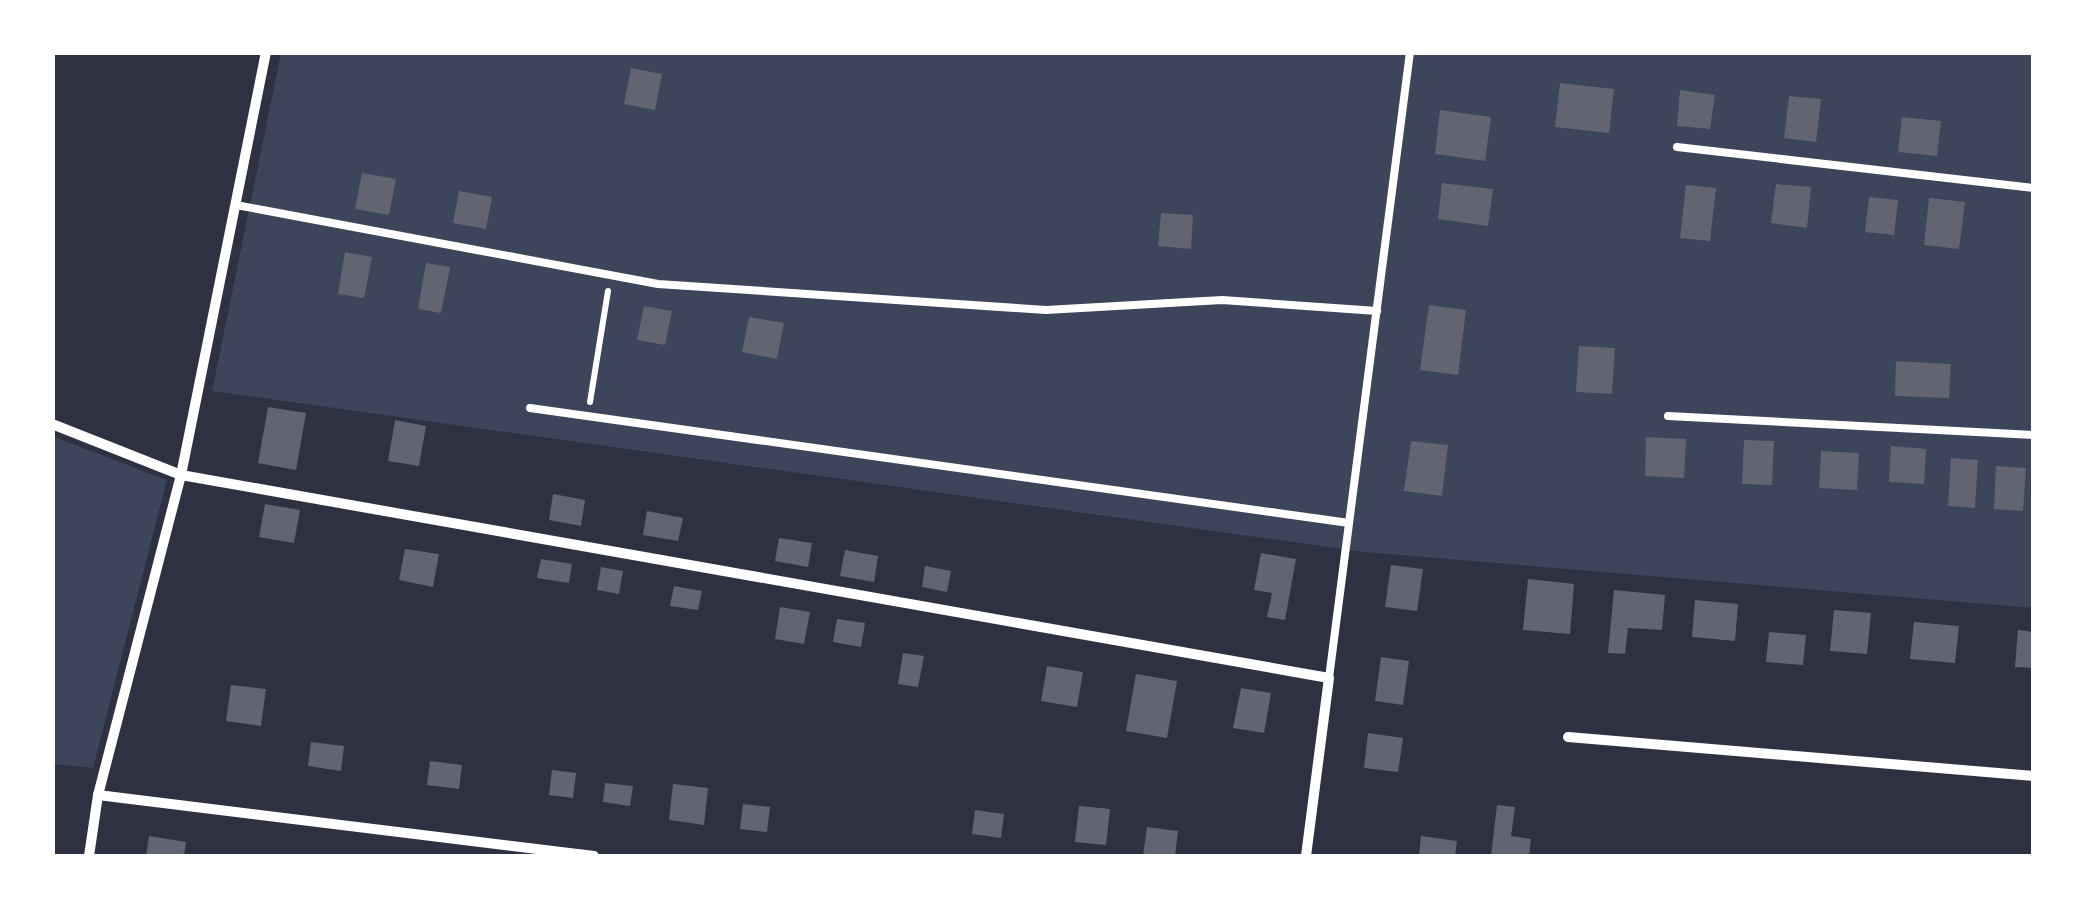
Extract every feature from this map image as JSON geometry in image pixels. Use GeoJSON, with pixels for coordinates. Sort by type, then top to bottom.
{"type":"FeatureCollection","features":[{"type":"Feature","properties":{"kind":"street"},"geometry":{"type":"LineString","coordinates":[[89,856],[98,794],[181,475],[266,52]]}},
{"type":"Feature","properties":{"kind":"street"},"geometry":{"type":"LineString","coordinates":[[52,424],[181,475],[1329,678],[1306,856]]}},
{"type":"Feature","properties":{"kind":"street"},"geometry":{"type":"LineString","coordinates":[[1568,736],[2034,776]]}},
{"type":"Feature","properties":{"kind":"street"},"geometry":{"type":"LineString","coordinates":[[98,794],[594,856]]}},
{"type":"Feature","properties":{"kind":"lane"},"geometry":{"type":"LineString","coordinates":[[1329,678],[1410,52]]}},
{"type":"Feature","properties":{"kind":"lane"},"geometry":{"type":"LineString","coordinates":[[1676,147],[2034,188]]}},
{"type":"Feature","properties":{"kind":"lane"},"geometry":{"type":"LineString","coordinates":[[236,204],[658,284],[1046,310],[1222,300],[1377,312]]}},
{"type":"Feature","properties":{"kind":"lane"},"geometry":{"type":"LineString","coordinates":[[530,408],[1349,524]]}},
{"type":"Feature","properties":{"kind":"lane"},"geometry":{"type":"LineString","coordinates":[[1668,416],[2034,435]]}},
{"type":"Feature","properties":{"kind":"path"},"geometry":{"type":"LineString","coordinates":[[588,417],[610,275]]}},
{"type":"Feature","properties":{"kind":"shaded area"},"geometry":{"type":"Polygon","coordinates":[[[281,53],[2033,53],[2033,608],[1364,552],[212,391],[281,53]]]}},
{"type":"Feature","properties":{"kind":"shaded area"},"geometry":{"type":"Polygon","coordinates":[[[52,436],[167,480],[93,768],[53,764],[52,436]]]}},
{"type":"Feature","properties":{"kind":"building"},"geometry":{"type":"Polygon","coordinates":[[[631,68],[662,74],[655,110],[624,104],[631,68]]]}},
{"type":"Feature","properties":{"kind":"building"},"geometry":{"type":"Polygon","coordinates":[[[1560,83],[1614,89],[1609,133],[1555,127],[1560,83]]]}},
{"type":"Feature","properties":{"kind":"building"},"geometry":{"type":"Polygon","coordinates":[[[1680,90],[1715,95],[1710,129],[1677,126],[1680,90]]]}},
{"type":"Feature","properties":{"kind":"building"},"geometry":{"type":"Polygon","coordinates":[[[1789,96],[1821,99],[1816,142],[1784,138],[1789,96]]]}},
{"type":"Feature","properties":{"kind":"building"},"geometry":{"type":"Polygon","coordinates":[[[1440,110],[1491,117],[1485,161],[1435,154],[1440,110]]]}},
{"type":"Feature","properties":{"kind":"building"},"geometry":{"type":"Polygon","coordinates":[[[1902,117],[1941,121],[1937,156],[1898,152],[1902,117]]]}},
{"type":"Feature","properties":{"kind":"building"},"geometry":{"type":"Polygon","coordinates":[[[362,173],[396,179],[389,215],[355,209],[362,173]]]}},
{"type":"Feature","properties":{"kind":"building"},"geometry":{"type":"Polygon","coordinates":[[[1442,183],[1493,189],[1488,226],[1438,219],[1442,183]]]}},
{"type":"Feature","properties":{"kind":"building"},"geometry":{"type":"Polygon","coordinates":[[[1776,184],[1811,187],[1807,228],[1771,223],[1776,184]]]}},
{"type":"Feature","properties":{"kind":"building"},"geometry":{"type":"Polygon","coordinates":[[[1686,185],[1716,188],[1710,241],[1680,238],[1686,185]]]}},
{"type":"Feature","properties":{"kind":"building"},"geometry":{"type":"Polygon","coordinates":[[[459,191],[492,197],[486,229],[453,223],[459,191]]]}},
{"type":"Feature","properties":{"kind":"building"},"geometry":{"type":"Polygon","coordinates":[[[1869,197],[1898,200],[1894,235],[1865,232],[1869,197]]]}},
{"type":"Feature","properties":{"kind":"building"},"geometry":{"type":"Polygon","coordinates":[[[1929,198],[1965,202],[1959,249],[1924,245],[1929,198]]]}},
{"type":"Feature","properties":{"kind":"building"},"geometry":{"type":"Polygon","coordinates":[[[1161,213],[1193,215],[1191,249],[1158,246],[1161,213]]]}},
{"type":"Feature","properties":{"kind":"building"},"geometry":{"type":"Polygon","coordinates":[[[345,252],[372,257],[364,298],[338,294],[345,252]]]}},
{"type":"Feature","properties":{"kind":"building"},"geometry":{"type":"Polygon","coordinates":[[[426,263],[450,267],[441,313],[418,309],[426,263]]]}},
{"type":"Feature","properties":{"kind":"building"},"geometry":{"type":"Polygon","coordinates":[[[1429,305],[1466,310],[1458,375],[1420,370],[1429,305]]]}},
{"type":"Feature","properties":{"kind":"building"},"geometry":{"type":"Polygon","coordinates":[[[644,306],[672,311],[665,345],[637,340],[644,306]]]}},
{"type":"Feature","properties":{"kind":"building"},"geometry":{"type":"Polygon","coordinates":[[[749,317],[784,323],[777,359],[742,352],[749,317]]]}},
{"type":"Feature","properties":{"kind":"building"},"geometry":{"type":"Polygon","coordinates":[[[1579,346],[1615,348],[1612,394],[1576,392],[1579,346]]]}},
{"type":"Feature","properties":{"kind":"building"},"geometry":{"type":"Polygon","coordinates":[[[1896,361],[1951,364],[1949,398],[1895,396],[1896,361]]]}},
{"type":"Feature","properties":{"kind":"building"},"geometry":{"type":"Polygon","coordinates":[[[268,407],[306,413],[296,470],[258,463],[268,407]]]}},
{"type":"Feature","properties":{"kind":"building"},"geometry":{"type":"Polygon","coordinates":[[[395,420],[426,426],[419,466],[388,461],[395,420]]]}},
{"type":"Feature","properties":{"kind":"building"},"geometry":{"type":"Polygon","coordinates":[[[1646,437],[1686,439],[1684,478],[1645,476],[1646,437]]]}},
{"type":"Feature","properties":{"kind":"building"},"geometry":{"type":"Polygon","coordinates":[[[1744,440],[1774,441],[1772,485],[1742,484],[1744,440]]]}},
{"type":"Feature","properties":{"kind":"building"},"geometry":{"type":"Polygon","coordinates":[[[1411,441],[1448,445],[1442,496],[1404,491],[1411,441]]]}},
{"type":"Feature","properties":{"kind":"building"},"geometry":{"type":"Polygon","coordinates":[[[1891,446],[1926,449],[1924,484],[1889,482],[1891,446]]]}},
{"type":"Feature","properties":{"kind":"building"},"geometry":{"type":"Polygon","coordinates":[[[1821,451],[1859,453],[1857,490],[1819,488],[1821,451]]]}},
{"type":"Feature","properties":{"kind":"building"},"geometry":{"type":"Polygon","coordinates":[[[1951,458],[1978,460],[1975,508],[1948,506],[1951,458]]]}},
{"type":"Feature","properties":{"kind":"building"},"geometry":{"type":"Polygon","coordinates":[[[1996,466],[2026,468],[2023,511],[1994,509],[1996,466]]]}},
{"type":"Feature","properties":{"kind":"building"},"geometry":{"type":"Polygon","coordinates":[[[553,494],[585,500],[581,526],[549,520],[553,494]]]}},
{"type":"Feature","properties":{"kind":"building"},"geometry":{"type":"Polygon","coordinates":[[[265,504],[300,510],[294,543],[259,537],[265,504]]]}},
{"type":"Feature","properties":{"kind":"building"},"geometry":{"type":"Polygon","coordinates":[[[647,511],[683,518],[678,541],[643,535],[647,511]]]}},
{"type":"Feature","properties":{"kind":"building"},"geometry":{"type":"Polygon","coordinates":[[[779,538],[812,543],[808,567],[775,561],[779,538]]]}},
{"type":"Feature","properties":{"kind":"building"},"geometry":{"type":"Polygon","coordinates":[[[405,549],[439,554],[433,587],[399,580],[405,549]]]}},
{"type":"Feature","properties":{"kind":"building"},"geometry":{"type":"Polygon","coordinates":[[[845,550],[878,556],[874,582],[840,576],[845,550]]]}},
{"type":"Feature","properties":{"kind":"building"},"geometry":{"type":"Polygon","coordinates":[[[1261,553],[1296,559],[1285,620],[1267,617],[1272,593],[1254,590],[1261,553]]]}},
{"type":"Feature","properties":{"kind":"building"},"geometry":{"type":"Polygon","coordinates":[[[541,559],[572,564],[569,583],[537,578],[541,559]]]}},
{"type":"Feature","properties":{"kind":"building"},"geometry":{"type":"Polygon","coordinates":[[[1391,565],[1423,569],[1417,611],[1385,607],[1391,565]]]}},
{"type":"Feature","properties":{"kind":"building"},"geometry":{"type":"Polygon","coordinates":[[[925,566],[951,571],[947,592],[922,587],[925,566]]]}},
{"type":"Feature","properties":{"kind":"building"},"geometry":{"type":"Polygon","coordinates":[[[601,567],[623,571],[619,594],[597,590],[601,567]]]}},
{"type":"Feature","properties":{"kind":"building"},"geometry":{"type":"Polygon","coordinates":[[[1528,579],[1574,584],[1570,634],[1523,630],[1528,579]]]}},
{"type":"Feature","properties":{"kind":"building"},"geometry":{"type":"Polygon","coordinates":[[[674,586],[702,591],[698,610],[670,606],[674,586]]]}},
{"type":"Feature","properties":{"kind":"building"},"geometry":{"type":"Polygon","coordinates":[[[1614,590],[1665,595],[1662,630],[1628,628],[1625,654],[1608,653],[1614,590]]]}},
{"type":"Feature","properties":{"kind":"building"},"geometry":{"type":"Polygon","coordinates":[[[1695,600],[1738,604],[1735,641],[1692,637],[1695,600]]]}},
{"type":"Feature","properties":{"kind":"building"},"geometry":{"type":"Polygon","coordinates":[[[780,607],[810,612],[804,644],[775,639],[780,607]]]}},
{"type":"Feature","properties":{"kind":"building"},"geometry":{"type":"Polygon","coordinates":[[[1834,610],[1871,613],[1867,654],[1830,651],[1834,610]]]}},
{"type":"Feature","properties":{"kind":"building"},"geometry":{"type":"Polygon","coordinates":[[[837,619],[865,623],[861,647],[833,642],[837,619]]]}},
{"type":"Feature","properties":{"kind":"building"},"geometry":{"type":"Polygon","coordinates":[[[1914,622],[1959,626],[1955,663],[1910,659],[1914,622]]]}},
{"type":"Feature","properties":{"kind":"building"},"geometry":{"type":"Polygon","coordinates":[[[2018,630],[2034,632],[2034,668],[2015,667],[2018,630]]]}},
{"type":"Feature","properties":{"kind":"building"},"geometry":{"type":"Polygon","coordinates":[[[1769,632],[1806,635],[1803,665],[1766,662],[1769,632]]]}},
{"type":"Feature","properties":{"kind":"building"},"geometry":{"type":"Polygon","coordinates":[[[903,653],[924,656],[918,687],[898,684],[903,653]]]}},
{"type":"Feature","properties":{"kind":"building"},"geometry":{"type":"Polygon","coordinates":[[[1381,657],[1409,661],[1403,705],[1375,701],[1381,657]]]}},
{"type":"Feature","properties":{"kind":"building"},"geometry":{"type":"Polygon","coordinates":[[[1047,666],[1083,672],[1077,707],[1041,701],[1047,666]]]}},
{"type":"Feature","properties":{"kind":"building"},"geometry":{"type":"Polygon","coordinates":[[[1136,674],[1177,681],[1167,738],[1126,731],[1136,674]]]}},
{"type":"Feature","properties":{"kind":"building"},"geometry":{"type":"Polygon","coordinates":[[[231,685],[266,689],[261,726],[226,721],[231,685]]]}},
{"type":"Feature","properties":{"kind":"building"},"geometry":{"type":"Polygon","coordinates":[[[1241,688],[1271,693],[1264,733],[1233,728],[1241,688]]]}},
{"type":"Feature","properties":{"kind":"building"},"geometry":{"type":"Polygon","coordinates":[[[1368,733],[1403,738],[1398,772],[1364,768],[1368,733]]]}},
{"type":"Feature","properties":{"kind":"building"},"geometry":{"type":"Polygon","coordinates":[[[311,742],[344,746],[341,771],[308,766],[311,742]]]}},
{"type":"Feature","properties":{"kind":"building"},"geometry":{"type":"Polygon","coordinates":[[[430,761],[462,765],[459,789],[427,785],[430,761]]]}},
{"type":"Feature","properties":{"kind":"building"},"geometry":{"type":"Polygon","coordinates":[[[552,770],[576,773],[573,798],[549,795],[552,770]]]}},
{"type":"Feature","properties":{"kind":"building"},"geometry":{"type":"Polygon","coordinates":[[[605,783],[633,786],[630,806],[603,802],[605,783]]]}},
{"type":"Feature","properties":{"kind":"building"},"geometry":{"type":"Polygon","coordinates":[[[673,784],[708,788],[704,825],[669,820],[673,784]]]}},
{"type":"Feature","properties":{"kind":"building"},"geometry":{"type":"Polygon","coordinates":[[[743,804],[770,807],[767,832],[740,829],[743,804]]]}},
{"type":"Feature","properties":{"kind":"building"},"geometry":{"type":"Polygon","coordinates":[[[1497,805],[1515,807],[1511,836],[1531,839],[1529,856],[1491,856],[1497,805]]]}},
{"type":"Feature","properties":{"kind":"building"},"geometry":{"type":"Polygon","coordinates":[[[1079,806],[1110,809],[1106,845],[1075,842],[1079,806]]]}},
{"type":"Feature","properties":{"kind":"building"},"geometry":{"type":"Polygon","coordinates":[[[975,810],[1004,814],[1001,838],[972,834],[975,810]]]}},
{"type":"Feature","properties":{"kind":"building"},"geometry":{"type":"Polygon","coordinates":[[[1147,827],[1178,831],[1175,856],[1143,856],[1147,827]]]}},
{"type":"Feature","properties":{"kind":"building"},"geometry":{"type":"Polygon","coordinates":[[[149,836],[186,842],[184,856],[146,856],[149,836]]]}},
{"type":"Feature","properties":{"kind":"building"},"geometry":{"type":"Polygon","coordinates":[[[1421,836],[1457,841],[1455,856],[1419,856],[1421,836]]]}}]}
